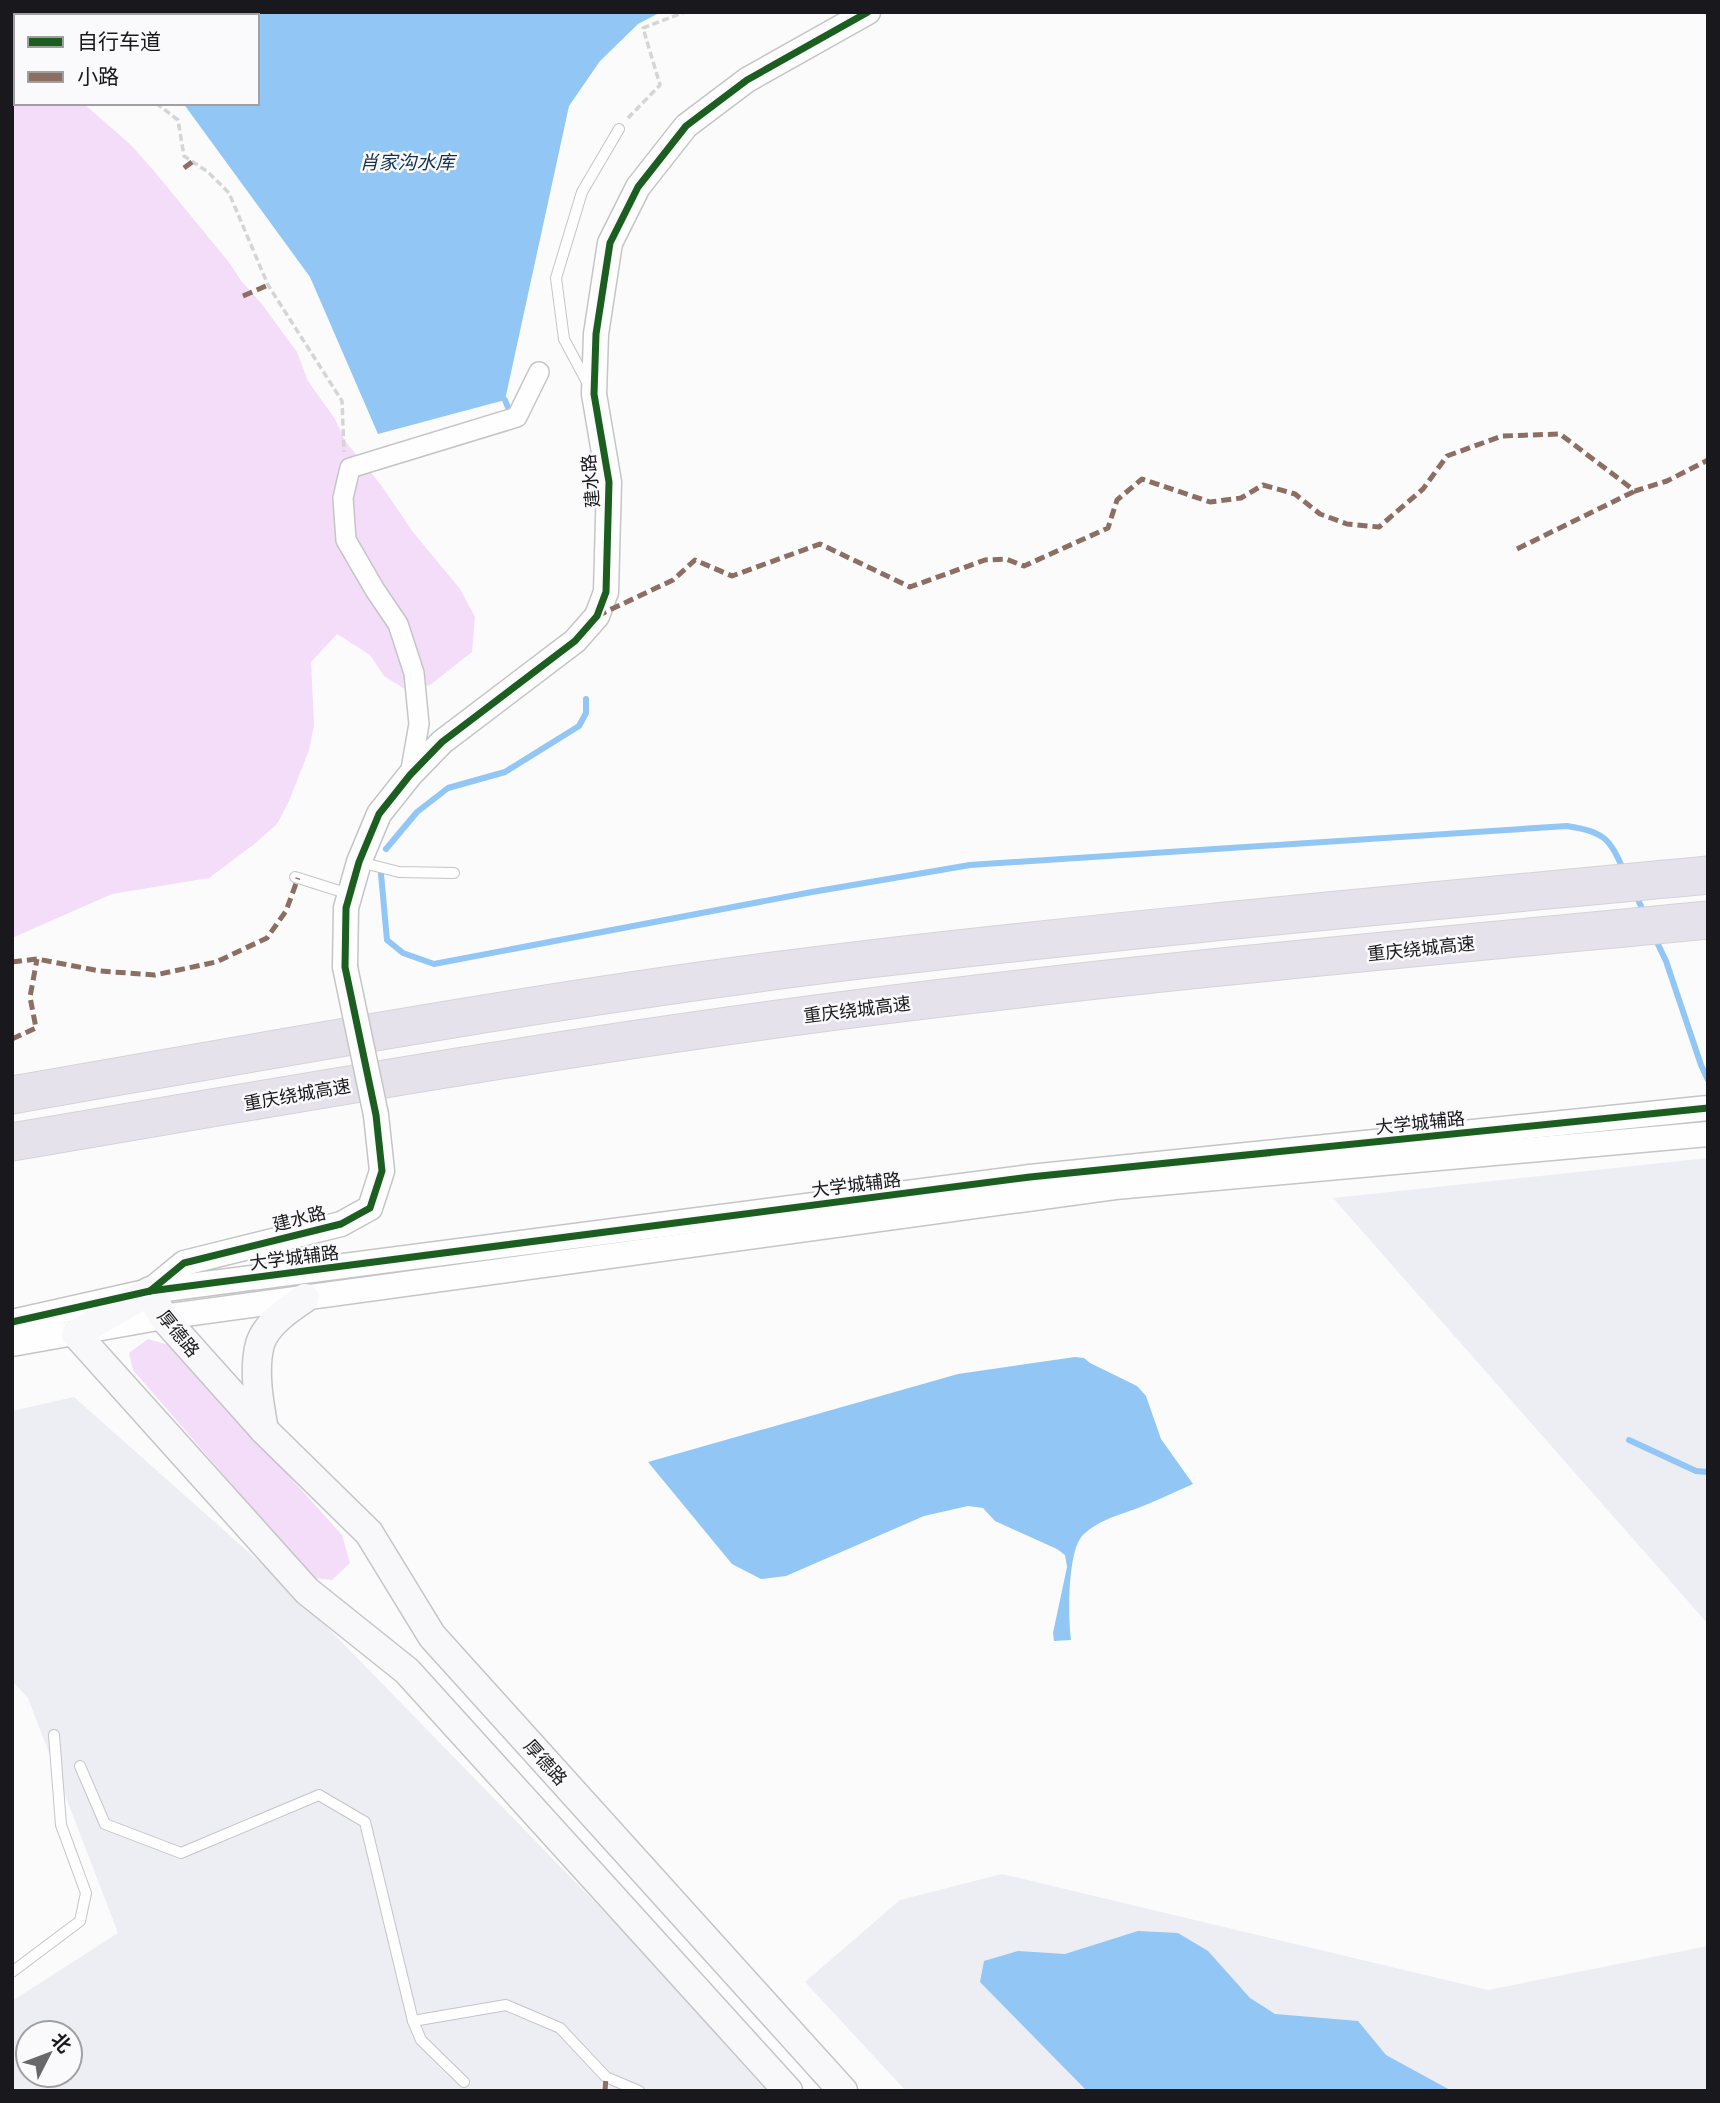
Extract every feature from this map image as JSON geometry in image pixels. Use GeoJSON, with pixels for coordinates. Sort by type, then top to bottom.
{"type":"FeatureCollection","features":[{"type":"Feature","properties":{"kind":"highway"},"geometry":{"type":"LineString","coordinates":[[12,1095],[499,1011],[859,960],[1708,875]]}},
{"type":"Feature","properties":{"kind":"highway","name":"重庆绕城高速"},"geometry":{"type":"LineString","coordinates":[[12,1142],[506,1058],[861,1008],[1215,968],[1708,920]]}},
{"type":"Feature","properties":{"kind":"main road","name":"厚德路"},"geometry":{"type":"LineString","coordinates":[[76,1334],[150,1291],[163,1317],[264,1430],[369,1533],[432,1636],[843,2091]]}},
{"type":"Feature","properties":{"kind":"main road"},"geometry":{"type":"LineString","coordinates":[[264,1430],[257,1390],[260,1342],[281,1314],[305,1298]]}},
{"type":"Feature","properties":{"kind":"main road"},"geometry":{"type":"LineString","coordinates":[[76,1334],[307,1591],[407,1671],[788,2091]]}},
{"type":"Feature","properties":{"kind":"street","name":"建水路"},"geometry":{"type":"LineString","coordinates":[[150,1291],[184,1263],[341,1224],[370,1208],[382,1171],[376,1115],[345,967],[345,908],[359,862],[379,814],[410,775],[442,742],[575,641],[597,616],[606,592],[609,482],[594,394],[596,334],[610,243],[638,187],[686,126],[747,80],[868,12]]}},
{"type":"Feature","properties":{"kind":"street"},"geometry":{"type":"LineString","coordinates":[[410,775],[419,724],[414,673],[398,624],[346,540],[343,498],[350,468],[517,417],[539,372]]}},
{"type":"Feature","properties":{"kind":"street","name":"大学城辅路"},"geometry":{"type":"LineString","coordinates":[[12,1322],[150,1291],[1030,1177],[1708,1108]]}},
{"type":"Feature","properties":{"kind":"street"},"geometry":{"type":"LineString","coordinates":[[12,1344],[163,1317],[1115,1187],[1708,1134]]}},
{"type":"Feature","properties":{"kind":"lane"},"geometry":{"type":"LineString","coordinates":[[594,394],[564,339],[556,278],[582,192],[619,129]]}},
{"type":"Feature","properties":{"kind":"lane"},"geometry":{"type":"LineString","coordinates":[[359,862],[399,872],[454,873]]}},
{"type":"Feature","properties":{"kind":"lane"},"geometry":{"type":"LineString","coordinates":[[295,877],[349,894]]}},
{"type":"Feature","properties":{"kind":"lane"},"geometry":{"type":"LineString","coordinates":[[12,1972],[80,1921],[86,1893],[61,1825],[54,1735]]}},
{"type":"Feature","properties":{"kind":"lane"},"geometry":{"type":"LineString","coordinates":[[80,1766],[104,1825],[181,1853],[319,1795],[365,1822],[413,2021],[421,2040],[464,2082]]}},
{"type":"Feature","properties":{"kind":"lane"},"geometry":{"type":"LineString","coordinates":[[413,2021],[506,2005],[560,2028],[606,2077],[639,2091]]}},
{"type":"Feature","properties":{"kind":"path"},"geometry":{"type":"LineString","coordinates":[[619,129],[660,85],[643,28],[685,12]]}},
{"type":"Feature","properties":{"kind":"path"},"geometry":{"type":"LineString","coordinates":[[159,105],[178,120],[184,156],[208,172],[229,193],[268,285],[342,401],[346,486]]}},
{"type":"Feature","properties":{"kind":"shaded area"},"geometry":{"type":"Polygon","coordinates":[[[12,30],[14,105],[85,105],[131,145],[228,261],[297,352],[308,381],[335,419],[345,441],[381,485],[413,532],[460,589],[475,617],[472,652],[430,685],[408,691],[384,676],[370,655],[337,634],[311,662],[314,725],[309,750],[277,824],[209,878],[112,894],[12,938],[12,30]]]}},
{"type":"Feature","properties":{"kind":"shaded area"},"geometry":{"type":"Polygon","coordinates":[[[1708,1158],[1708,1624],[1333,1198],[1708,1158]]]}},
{"type":"Feature","properties":{"kind":"shaded area"},"geometry":{"type":"Polygon","coordinates":[[[148,1339],[172,1346],[342,1535],[350,1563],[332,1580],[313,1578],[133,1370],[129,1353],[148,1339]]]}},
{"type":"Feature","properties":{"kind":"shaded area"},"geometry":{"type":"Polygon","coordinates":[[[74,1397],[290,1589],[779,2091],[12,2091],[12,2001],[118,1933],[28,1698],[12,1681],[12,1411],[74,1397]]]}},
{"type":"Feature","properties":{"kind":"shaded area"},"geometry":{"type":"Polygon","coordinates":[[[1002,1874],[1488,1990],[1708,1946],[1708,2091],[906,2091],[805,1982],[900,1900],[1002,1874]]]}},
{"type":"Feature","properties":{"kind":"water","name":"肖家沟水库"},"geometry":{"type":"Polygon","coordinates":[[[661,12],[638,24],[600,61],[569,106],[505,400],[378,434],[310,277],[184,105],[259,105],[259,14],[56,14],[661,12]]]}},
{"type":"Feature","properties":{"kind":"water"},"geometry":{"type":"Polygon","coordinates":[[[1075,1357],[1084,1358],[1137,1386],[1146,1396],[1161,1439],[1193,1484],[1103,1521],[1084,1534],[1074,1553],[1072,1568],[1069,1600],[1071,1640],[1054,1641],[1053,1633],[1067,1567],[1065,1555],[995,1521],[983,1508],[968,1506],[924,1516],[786,1576],[761,1579],[732,1564],[648,1462],[958,1374],[1075,1357]]]}},
{"type":"Feature","properties":{"kind":"water"},"geometry":{"type":"Polygon","coordinates":[[[1138,1931],[1178,1933],[1208,1951],[1250,1998],[1275,2014],[1358,2021],[1386,2055],[1450,2090],[1458,2091],[1087,2091],[980,1982],[984,1961],[1018,1951],[1065,1954],[1138,1931]]]}},
{"type":"Feature","properties":{"kind":"waterway"},"geometry":{"type":"LineString","coordinates":[[505,400],[509,410]]}},
{"type":"Feature","properties":{"kind":"waterway"},"geometry":{"type":"LineString","coordinates":[[386,849],[417,812],[448,788],[505,772],[579,726],[586,713],[586,699]]}},
{"type":"Feature","properties":{"kind":"waterway"},"geometry":{"type":"LineString","coordinates":[[381,874],[387,940],[403,953],[434,964],[812,892],[970,865],[1567,826],[1604,838],[1614,850],[1624,871]]}},
{"type":"Feature","properties":{"kind":"waterway"},"geometry":{"type":"LineString","coordinates":[[1635,893],[1645,915]]}},
{"type":"Feature","properties":{"kind":"waterway"},"geometry":{"type":"LineString","coordinates":[[1655,938],[1666,961],[1708,1080]]}},
{"type":"Feature","properties":{"kind":"waterway"},"geometry":{"type":"LineString","coordinates":[[1629,1440],[1696,1471],[1708,1472]]}},
{"type":"Feature","properties":{"kind":"marked path"},"geometry":{"type":"LineString","coordinates":[[184,168],[192,162]]}},
{"type":"Feature","properties":{"kind":"marked path"},"geometry":{"type":"LineString","coordinates":[[243,296],[268,285]]}},
{"type":"Feature","properties":{"kind":"marked path"},"geometry":{"type":"LineString","coordinates":[[597,616],[673,580],[695,560],[732,576],[820,544],[910,587],[985,560],[1006,559],[1024,566],[1108,528],[1117,500],[1142,479],[1210,502],[1241,498],[1263,485],[1295,494],[1320,514],[1347,524],[1379,527],[1423,489],[1447,456],[1502,436],[1560,434],[1635,491],[1667,481],[1708,460]]}},
{"type":"Feature","properties":{"kind":"marked path"},"geometry":{"type":"LineString","coordinates":[[1517,549],[1635,491]]}},
{"type":"Feature","properties":{"kind":"marked path"},"geometry":{"type":"LineString","coordinates":[[12,962],[37,959],[100,971],[155,975],[216,962],[267,938],[286,911],[298,878]]}},
{"type":"Feature","properties":{"kind":"marked path"},"geometry":{"type":"LineString","coordinates":[[12,1039],[36,1028],[30,997],[37,959]]}},
{"type":"Feature","properties":{"kind":"marked path"},"geometry":{"type":"LineString","coordinates":[[605,2091],[606,2077]]}},
{"type":"Feature","properties":{"kind":"cycle path"},"geometry":{"type":"LineString","coordinates":[[150,1291],[184,1263],[341,1224],[370,1208],[382,1171],[376,1115],[345,967],[346,908],[359,862],[379,814],[410,775],[442,742],[575,641],[597,616],[606,592],[609,482],[594,394],[596,334],[610,243],[638,187],[686,126],[747,80],[868,12]]}},
{"type":"Feature","properties":{"kind":"cycle path"},"geometry":{"type":"LineString","coordinates":[[12,1322],[150,1291],[1030,1177],[1708,1108]]}}]}
